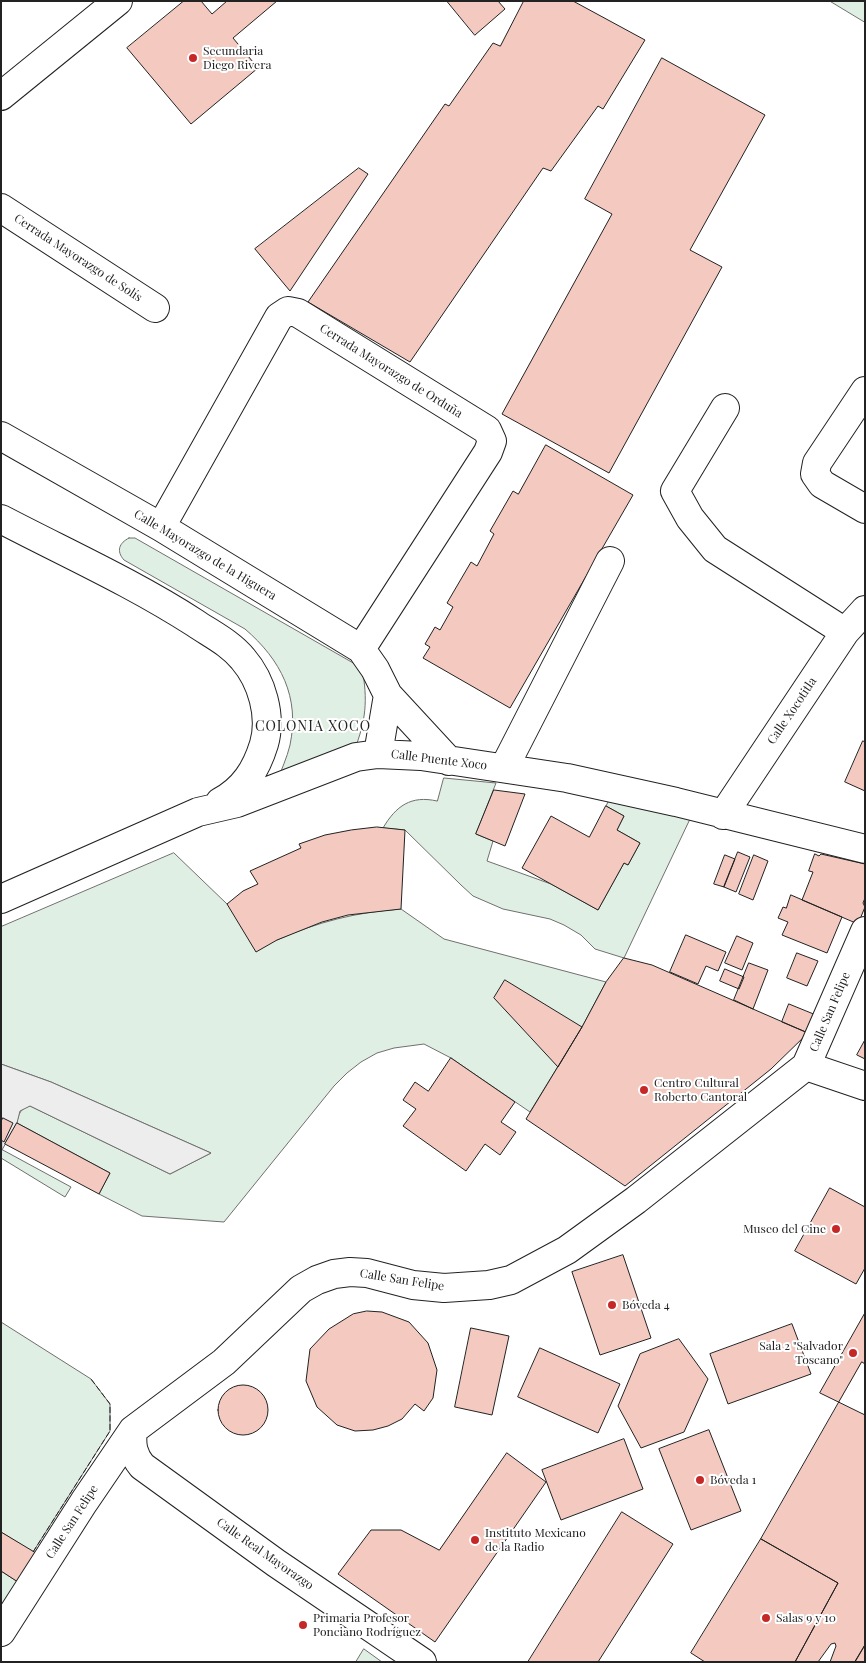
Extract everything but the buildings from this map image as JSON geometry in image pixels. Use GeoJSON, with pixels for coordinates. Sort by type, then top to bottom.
{"type":"FeatureCollection","features":[{"type":"Feature","properties":{"kind":"street"},"geometry":{"type":"LineString","coordinates":[[1,96],[118,1]]}},
{"type":"Feature","properties":{"kind":"street","name":"Cerrada Mayorazgo de Solís"},"geometry":{"type":"LineString","coordinates":[[1,208],[155,308]]}},
{"type":"Feature","properties":{"kind":"street","name":"Cerrada Mayorazgo de Orduña"},"geometry":{"type":"LineString","coordinates":[[161,527],[279,317],[288,311],[298,314],[348,344],[487,430],[492,440],[488,452],[360,649]]}},
{"type":"Feature","properties":{"kind":"street"},"geometry":{"type":"LineString","coordinates":[[865,391],[817,463],[815,474],[822,484],[865,509]]}},
{"type":"Feature","properties":{"kind":"street"},"geometry":{"type":"LineString","coordinates":[[725,408],[675,490],[690,518],[715,549],[845,632]]}},
{"type":"Feature","properties":{"kind":"street","name":"Calle Mayorazgo de la Higuera"},"geometry":{"type":"LineString","coordinates":[[1,436],[161,527],[360,649],[376,669],[388,695],[448,761]]}},
{"type":"Feature","properties":{"kind":"street"},"geometry":{"type":"LineString","coordinates":[[1,519],[166,604],[230,646],[243,658],[253,672],[265,705],[267,722],[265,740],[260,757],[253,772],[243,786],[230,797],[198,812]]}},
{"type":"Feature","properties":{"kind":"street"},"geometry":{"type":"LineString","coordinates":[[504,768],[511,750],[610,561]]}},
{"type":"Feature","properties":{"kind":"street","name":"Calle Xocotitla"},"geometry":{"type":"LineString","coordinates":[[723,815],[845,632],[865,610]]}},
{"type":"Feature","properties":{"kind":"street"},"geometry":{"type":"LineString","coordinates":[[378,754],[388,695]]}},
{"type":"Feature","properties":{"kind":"street","name":"Calle Puente Xoco"},"geometry":{"type":"LineString","coordinates":[[1,899],[198,812],[237,803],[356,757],[378,754],[421,756],[567,778],[865,849]]}},
{"type":"Feature","properties":{"kind":"street","name":"Calle San Felipe"},"geometry":{"type":"LineString","coordinates":[[1,1632],[84,1502],[133,1430],[224,1362],[301,1289],[317,1280],[334,1274],[350,1272],[413,1284],[444,1288],[467,1288],[511,1280],[567,1250],[636,1200],[806,1066],[865,931]]}},
{"type":"Feature","properties":{"kind":"street","name":"Calle San Felipe"},"geometry":{"type":"LineString","coordinates":[[806,1066],[865,1086]]}},
{"type":"Feature","properties":{"kind":"street","name":"Calle Real Mayorazgo"},"geometry":{"type":"LineString","coordinates":[[133,1430],[134,1452],[142,1466],[276,1563],[422,1662]]}},
{"type":"Feature","properties":{"kind":"green space"},"geometry":{"type":"Polygon","coordinates":[[[830,1],[865,1],[865,22],[830,1]]]}},
{"type":"Feature","properties":{"kind":"green space"},"geometry":{"type":"Polygon","coordinates":[[[129,538],[135,538],[362,668],[365,710],[354,751],[277,782],[289,750],[292,728],[290,695],[278,667],[269,653],[245,629],[124,560],[119,550],[123,542],[129,538]]]}},
{"type":"Feature","properties":{"kind":"green space"},"geometry":{"type":"Polygon","coordinates":[[[444,778],[496,783],[476,834],[493,841],[487,861],[551,884],[598,910],[624,863],[628,865],[640,843],[617,830],[624,816],[606,806],[610,798],[690,819],[624,958],[595,949],[581,935],[550,919],[503,909],[473,896],[405,830],[383,828],[393,814],[405,804],[419,800],[437,801],[444,778]]]}},
{"type":"Feature","properties":{"kind":"green space"},"geometry":{"type":"Polygon","coordinates":[[[174,853],[227,904],[277,940],[307,928],[338,919],[401,909],[444,939],[606,982],[582,1027],[530,1112],[451,1058],[424,1044],[394,1048],[377,1053],[361,1062],[334,1086],[224,1222],[142,1216],[99,1194],[110,1173],[17,1123],[22,1110],[30,1106],[170,1174],[211,1153],[51,1082],[1,1064],[1,927],[174,853]]]}},
{"type":"Feature","properties":{"kind":"green space"},"geometry":{"type":"Polygon","coordinates":[[[1,1149],[71,1187],[65,1197],[1,1158],[1,1149]]]}},
{"type":"Feature","properties":{"kind":"green space"},"geometry":{"type":"Polygon","coordinates":[[[1,1322],[91,1379],[110,1404],[110,1431],[33,1552],[1,1532],[1,1322]]]}},
{"type":"Feature","properties":{"kind":"green space"},"geometry":{"type":"Polygon","coordinates":[[[1,1571],[18,1582],[1,1608],[1,1571]]]}},
{"type":"Feature","properties":{"kind":"green space"},"geometry":{"type":"Polygon","coordinates":[[[364,1649],[382,1662],[356,1662],[364,1649]]]}},
{"type":"Feature","properties":{"kind":"shaded area"},"geometry":{"type":"Polygon","coordinates":[[[1,1064],[51,1082],[211,1153],[170,1174],[30,1106],[20,1111],[17,1123],[2,1150],[1,1064]]]}},
{"type":"Feature","properties":{"kind":"fence"},"geometry":{"type":"LineString","coordinates":[[33,1552],[110,1431],[110,1404],[91,1379]]}},
{"type":"Feature","properties":{"kind":"place","name":"Secundaria Diego Rivera"},"geometry":{"type":"Point","coordinates":[193,58]}},
{"type":"Feature","properties":{"kind":"place","name":"Centro Cultural Roberto Cantoral"},"geometry":{"type":"Point","coordinates":[644,1090]}},
{"type":"Feature","properties":{"kind":"place","name":"Museo del Cine"},"geometry":{"type":"Point","coordinates":[836,1229]}},
{"type":"Feature","properties":{"kind":"place","name":"Bóveda 4"},"geometry":{"type":"Point","coordinates":[612,1305]}},
{"type":"Feature","properties":{"kind":"place","name":"Sala 2 \"Salvador Toscano\""},"geometry":{"type":"Point","coordinates":[853,1353]}},
{"type":"Feature","properties":{"kind":"place","name":"Bóveda 1"},"geometry":{"type":"Point","coordinates":[700,1480]}},
{"type":"Feature","properties":{"kind":"place","name":"Instituto Mexicano de la Radio"},"geometry":{"type":"Point","coordinates":[475,1540]}},
{"type":"Feature","properties":{"kind":"place","name":"Salas 9 y 10"},"geometry":{"type":"Point","coordinates":[766,1618]}},
{"type":"Feature","properties":{"kind":"place","name":"Primaria Profesor Ponciano Rodríguez"},"geometry":{"type":"Point","coordinates":[303,1625]}},
{"type":"Feature","properties":{"kind":"district","name":"COLONIA XOCO"},"geometry":{"type":"Point","coordinates":[313,727]}}]}
